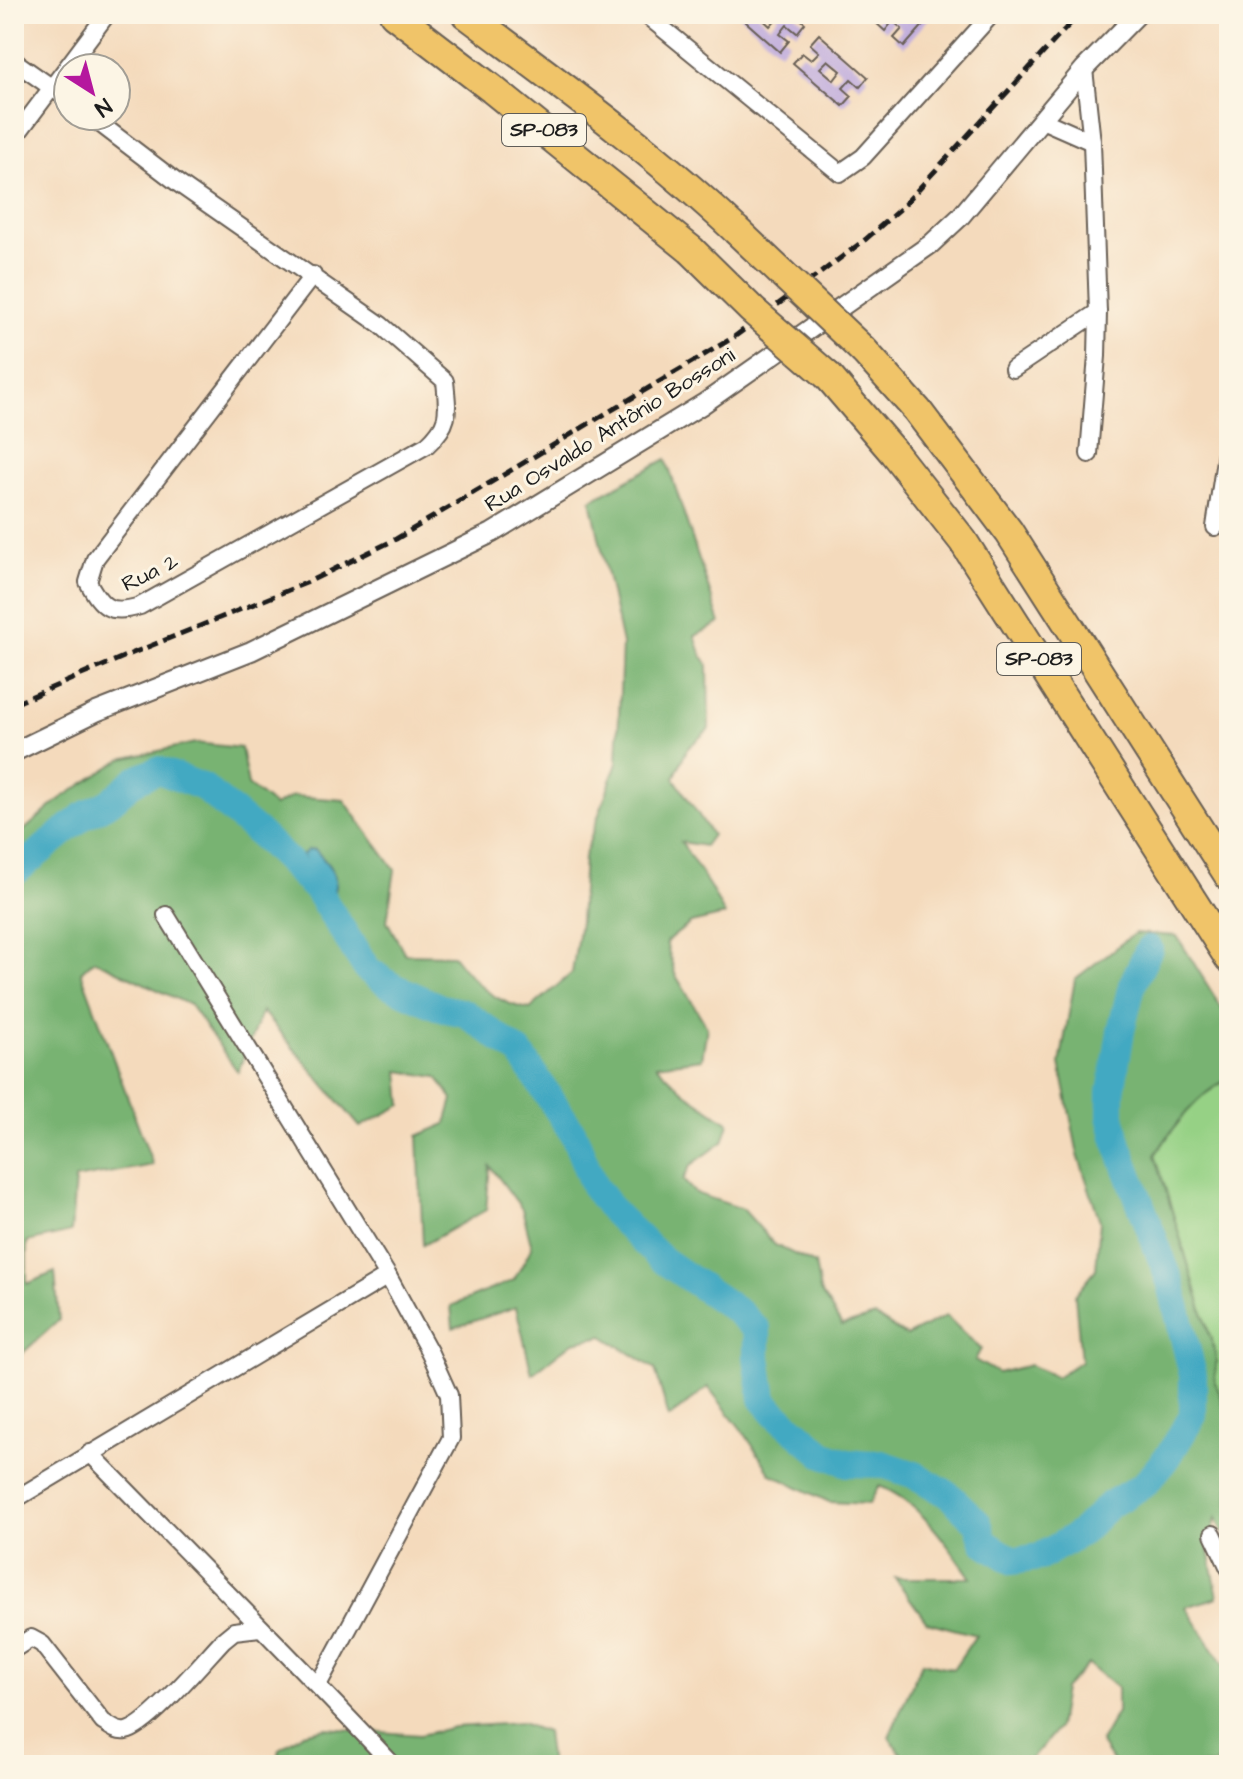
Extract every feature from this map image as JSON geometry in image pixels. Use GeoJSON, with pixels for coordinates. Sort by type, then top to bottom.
{"type":"FeatureCollection","features":[{"type":"Feature","properties":{"kind":"highway","name":"SP-083"},"geometry":{"type":"LineString","coordinates":[[394,14],[588,165],[691,250],[752,310],[828,376],[963,541],[1229,958]]}},
{"type":"Feature","properties":{"kind":"highway","name":"SP-083"},"geometry":{"type":"LineString","coordinates":[[466,14],[689,187],[864,351],[917,410],[1009,532],[1229,876]]}},
{"type":"Feature","properties":{"kind":"street"},"geometry":{"type":"LineString","coordinates":[[14,138],[107,14]]}},
{"type":"Feature","properties":{"kind":"street"},"geometry":{"type":"LineString","coordinates":[[645,14],[840,173],[863,157],[992,14]]}},
{"type":"Feature","properties":{"kind":"street","name":"Rua Osvaldo Antônio Bossoni"},"geometry":{"type":"LineString","coordinates":[[14,752],[96,712],[251,651],[492,533],[703,404],[931,244],[960,217],[1084,69],[1138,14]]}},
{"type":"Feature","properties":{"kind":"street"},"geometry":{"type":"LineString","coordinates":[[14,61],[51,86]]}},
{"type":"Feature","properties":{"kind":"street"},"geometry":{"type":"LineString","coordinates":[[1084,69],[1092,142],[1098,312],[1089,454]]}},
{"type":"Feature","properties":{"kind":"street"},"geometry":{"type":"LineString","coordinates":[[1042,120],[1092,142]]}},
{"type":"Feature","properties":{"kind":"street"},"geometry":{"type":"LineString","coordinates":[[111,132],[179,184],[313,275]]}},
{"type":"Feature","properties":{"kind":"street","name":"Rua 2"},"geometry":{"type":"LineString","coordinates":[[313,275],[381,325],[445,381],[446,422],[441,433],[427,445],[140,606],[122,612],[110,609],[98,601],[88,582],[95,559],[313,275]]}},
{"type":"Feature","properties":{"kind":"street"},"geometry":{"type":"LineString","coordinates":[[1013,369],[1098,312]]}},
{"type":"Feature","properties":{"kind":"street"},"geometry":{"type":"LineString","coordinates":[[1215,527],[1229,433]]}},
{"type":"Feature","properties":{"kind":"street"},"geometry":{"type":"LineString","coordinates":[[166,915],[388,1276],[449,1395],[451,1438],[318,1685]]}},
{"type":"Feature","properties":{"kind":"street"},"geometry":{"type":"LineString","coordinates":[[14,1500],[388,1276]]}},
{"type":"Feature","properties":{"kind":"street"},"geometry":{"type":"LineString","coordinates":[[90,1453],[393,1765]]}},
{"type":"Feature","properties":{"kind":"street"},"geometry":{"type":"LineString","coordinates":[[1213,1534],[1229,1568]]}},
{"type":"Feature","properties":{"kind":"street"},"geometry":{"type":"LineString","coordinates":[[14,1649],[31,1638],[42,1644],[103,1722],[117,1731],[128,1731],[152,1714],[234,1631],[260,1628]]}},
{"type":"Feature","properties":{"kind":"green space"},"geometry":{"type":"Polygon","coordinates":[[[666,459],[720,623],[695,636],[708,665],[709,729],[687,749],[674,778],[712,835],[704,846],[681,842],[725,915],[691,923],[666,942],[675,974],[707,1027],[702,1059],[656,1065],[684,1092],[729,1123],[723,1142],[690,1166],[683,1180],[695,1193],[743,1209],[775,1245],[815,1264],[820,1291],[842,1326],[875,1316],[906,1336],[946,1316],[981,1349],[975,1360],[998,1373],[1030,1365],[1056,1377],[1081,1361],[1075,1295],[1096,1269],[1100,1221],[1078,1155],[1060,1064],[1075,979],[1135,933],[1177,936],[1229,1020],[1229,1079],[1197,1102],[1178,1122],[1155,1155],[1216,1356],[1215,1382],[1229,1417],[1229,1543],[1216,1518],[1209,1550],[1218,1597],[1186,1607],[1229,1674],[1229,1749],[1214,1765],[1115,1765],[1100,1742],[1117,1712],[1117,1688],[1088,1664],[1064,1689],[1058,1728],[1026,1765],[909,1765],[889,1737],[922,1662],[953,1669],[976,1635],[927,1622],[895,1578],[971,1578],[931,1525],[907,1502],[879,1486],[869,1504],[829,1502],[771,1474],[745,1434],[708,1387],[669,1418],[655,1369],[603,1336],[573,1342],[532,1374],[516,1307],[453,1328],[451,1306],[514,1280],[532,1247],[522,1209],[490,1166],[486,1210],[423,1245],[418,1136],[446,1124],[453,1099],[437,1077],[399,1071],[402,1105],[360,1127],[262,1011],[238,1072],[190,1005],[94,960],[81,972],[153,1165],[75,1179],[71,1232],[27,1242],[27,1284],[55,1272],[59,1320],[14,1361],[14,839],[60,799],[122,759],[195,743],[241,748],[248,785],[274,806],[293,796],[344,800],[395,870],[387,921],[405,954],[453,955],[486,991],[506,1002],[530,1009],[572,973],[580,922],[584,857],[617,763],[622,644],[591,500],[666,459]]]}},
{"type":"Feature","properties":{"kind":"green space"},"geometry":{"type":"Polygon","coordinates":[[[1229,1079],[1229,1335],[1224,1358],[1229,1369],[1229,1417],[1215,1382],[1216,1356],[1155,1155],[1178,1122],[1197,1102],[1229,1079]]]}},
{"type":"Feature","properties":{"kind":"green space"},"geometry":{"type":"Polygon","coordinates":[[[521,1723],[546,1732],[550,1765],[277,1765],[280,1749],[303,1733],[326,1728],[420,1735],[454,1727],[521,1723]]]}},
{"type":"Feature","properties":{"kind":"water"},"geometry":{"type":"Polygon","coordinates":[[[315,849],[335,877],[331,898],[302,855],[315,849]]]}},
{"type":"Feature","properties":{"kind":"building"},"geometry":{"type":"Polygon","coordinates":[[[737,14],[757,14],[770,26],[778,17],[775,14],[795,14],[805,23],[797,33],[787,25],[780,34],[789,41],[780,52],[737,14]]]}},
{"type":"Feature","properties":{"kind":"building"},"geometry":{"type":"Polygon","coordinates":[[[882,14],[904,14],[910,20],[915,14],[933,14],[904,47],[894,38],[902,29],[893,21],[885,31],[875,22],[882,14]]]}},
{"type":"Feature","properties":{"kind":"building"},"geometry":{"type":"Polygon","coordinates":[[[819,34],[868,77],[860,87],[851,79],[843,88],[852,96],[843,106],[793,63],[802,53],[811,60],[819,52],[810,44],[819,34]],[[828,60],[820,68],[834,80],[841,71],[828,60]]]}},
{"type":"Feature","properties":{"kind":"waterway"},"geometry":{"type":"LineString","coordinates":[[1228,746],[1229,741]]}},
{"type":"Feature","properties":{"kind":"waterway"},"geometry":{"type":"LineString","coordinates":[[14,873],[82,817],[110,802],[134,781],[158,770],[203,787],[264,838],[317,890],[367,969],[390,985],[441,1008],[465,1013],[520,1053],[573,1133],[594,1186],[614,1213],[661,1259],[737,1311],[757,1330],[763,1399],[777,1415],[823,1454],[847,1463],[882,1464],[915,1475],[949,1495],[978,1523],[984,1542],[1013,1561],[1040,1557],[1082,1532],[1109,1505],[1145,1484],[1169,1455],[1193,1415],[1193,1375],[1171,1284],[1118,1145],[1111,1116],[1111,1092],[1121,1031],[1132,985],[1149,949]]}},
{"type":"Feature","properties":{"kind":"railway"},"geometry":{"type":"LineString","coordinates":[[14,704],[306,583],[396,539],[734,337],[866,239],[901,208],[1079,14]]}}]}
